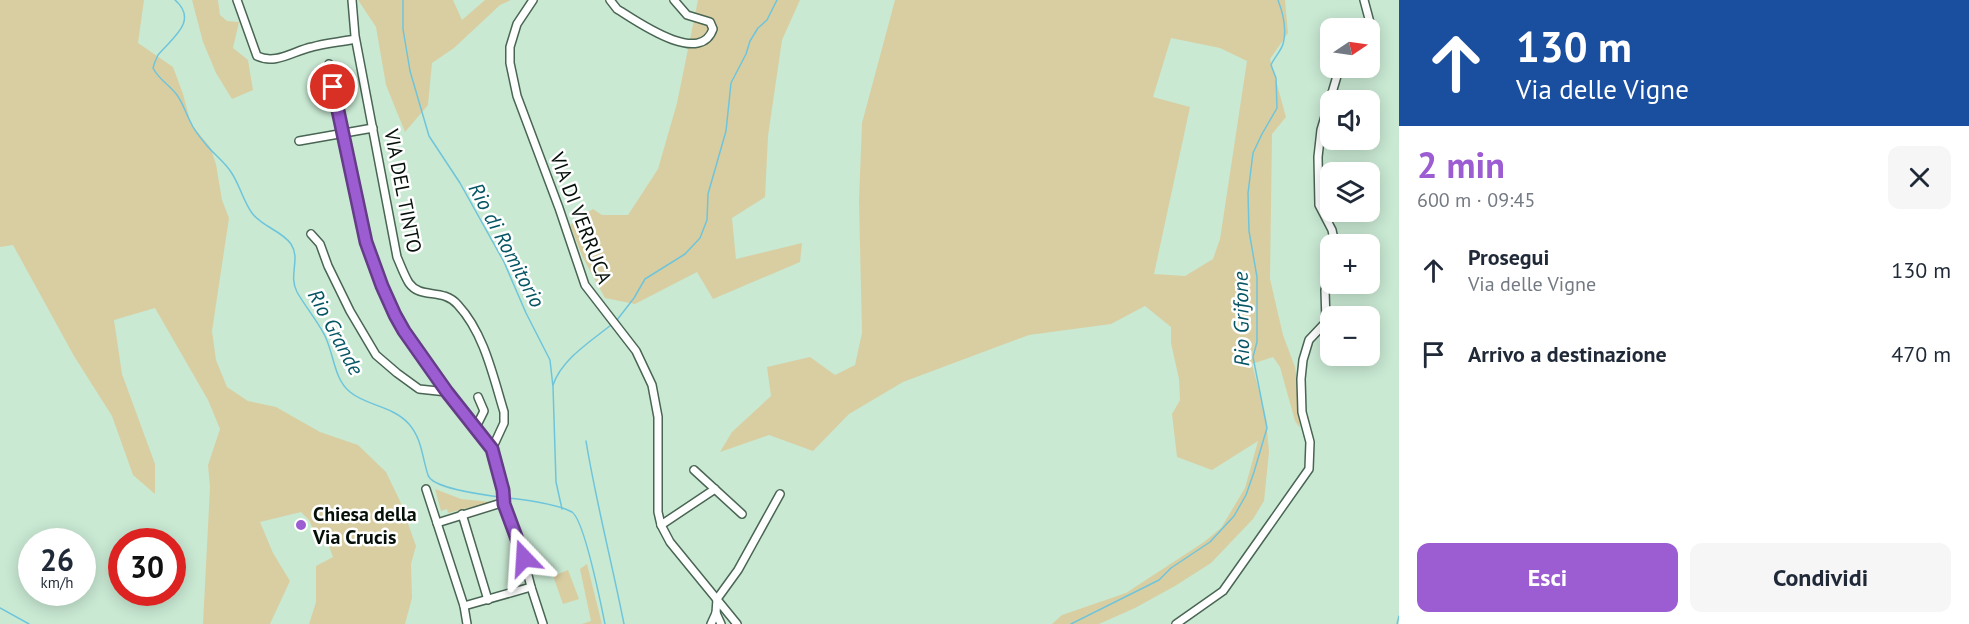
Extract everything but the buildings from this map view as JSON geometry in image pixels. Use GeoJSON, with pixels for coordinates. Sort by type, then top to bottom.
{"type":"FeatureCollection","features":[{"type":"Feature","properties":{"kind":"street"},"geometry":{"type":"LineString","coordinates":[[237,0],[257,56],[266,60],[280,58],[312,47],[355,39]]}},
{"type":"Feature","properties":{"kind":"street","name":"VIA DEL TINTO"},"geometry":{"type":"LineString","coordinates":[[352,0],[355,39],[374,128],[397,257],[410,284],[417,291],[446,295],[458,305],[477,333],[504,412],[504,423],[492,449]]}},
{"type":"Feature","properties":{"kind":"street","name":"VIA DI VERRUCA"},"geometry":{"type":"LineString","coordinates":[[533,0],[517,24],[510,47],[510,63],[516,96],[585,285],[644,365],[654,394],[658,417],[658,494],[661,525],[670,542],[737,624]]}},
{"type":"Feature","properties":{"kind":"street"},"geometry":{"type":"LineString","coordinates":[[610,0],[617,9],[677,42],[697,42],[709,36],[713,29],[710,22],[687,15],[674,0]]}},
{"type":"Feature","properties":{"kind":"street"},"geometry":{"type":"LineString","coordinates":[[1364,0],[1369,18]]}},
{"type":"Feature","properties":{"kind":"street"},"geometry":{"type":"LineString","coordinates":[[329,64],[366,242],[380,281],[399,323],[447,392],[492,449],[504,503],[521,548],[543,624]]}},
{"type":"Feature","properties":{"kind":"street"},"geometry":{"type":"LineString","coordinates":[[1333,234],[1319,205],[1319,142],[1336,78]]}},
{"type":"Feature","properties":{"kind":"street"},"geometry":{"type":"LineString","coordinates":[[299,141],[374,128]]}},
{"type":"Feature","properties":{"kind":"street"},"geometry":{"type":"LineString","coordinates":[[311,234],[320,244],[350,311],[376,354],[419,389],[447,392]]}},
{"type":"Feature","properties":{"kind":"street"},"geometry":{"type":"LineString","coordinates":[[1176,624],[1223,591],[1309,469],[1310,442],[1302,412],[1301,379],[1303,360],[1309,340],[1326,322],[1325,294]]}},
{"type":"Feature","properties":{"kind":"street"},"geometry":{"type":"LineString","coordinates":[[476,429],[484,411],[478,397]]}},
{"type":"Feature","properties":{"kind":"street"},"geometry":{"type":"LineString","coordinates":[[694,470],[742,514]]}},
{"type":"Feature","properties":{"kind":"street"},"geometry":{"type":"LineString","coordinates":[[426,489],[464,606],[467,624]]}},
{"type":"Feature","properties":{"kind":"street"},"geometry":{"type":"LineString","coordinates":[[661,525],[715,489]]}},
{"type":"Feature","properties":{"kind":"street"},"geometry":{"type":"LineString","coordinates":[[711,624],[716,613],[717,599],[738,570],[780,494]]}},
{"type":"Feature","properties":{"kind":"street"},"geometry":{"type":"LineString","coordinates":[[437,524],[462,514],[504,503]]}},
{"type":"Feature","properties":{"kind":"street"},"geometry":{"type":"LineString","coordinates":[[462,514],[488,600]]}},
{"type":"Feature","properties":{"kind":"street"},"geometry":{"type":"LineString","coordinates":[[464,606],[531,587]]}},
{"type":"Feature","properties":{"kind":"street"},"geometry":{"type":"LineString","coordinates":[[716,613],[722,624]]}},
{"type":"Feature","properties":{"kind":"street"},"geometry":{"type":"LineString","coordinates":[[722,624],[727,614]]}},
{"type":"Feature","properties":{"kind":"shaded area"},"geometry":{"type":"Polygon","coordinates":[[[0,0],[144,0],[138,43],[173,67],[191,124],[210,147],[216,164],[222,200],[229,218],[212,331],[216,360],[227,387],[248,401],[276,407],[320,432],[358,445],[386,472],[400,501],[416,546],[411,564],[412,598],[405,624],[309,624],[316,602],[316,566],[333,557],[328,544],[317,538],[309,520],[301,512],[260,522],[273,553],[290,581],[270,624],[203,624],[210,487],[208,465],[220,429],[208,400],[155,308],[114,320],[122,374],[155,464],[155,494],[133,475],[112,416],[74,356],[13,245],[0,247],[0,0]]]}},
{"type":"Feature","properties":{"kind":"shaded area"},"geometry":{"type":"Polygon","coordinates":[[[192,0],[218,0],[220,15],[227,21],[239,22],[233,48],[248,60],[253,90],[232,99],[216,73],[203,42],[192,0]]]}},
{"type":"Feature","properties":{"kind":"shaded area"},"geometry":{"type":"Polygon","coordinates":[[[358,0],[453,0],[462,20],[485,0],[511,0],[500,5],[454,48],[432,63],[428,105],[405,132],[386,85],[376,27],[358,0]]]}},
{"type":"Feature","properties":{"kind":"shaded area"},"geometry":{"type":"Polygon","coordinates":[[[698,0],[800,0],[782,40],[768,136],[765,197],[732,218],[736,259],[802,243],[800,262],[713,299],[697,272],[635,304],[605,298],[582,256],[570,225],[593,209],[602,215],[628,215],[658,169],[677,103],[698,0]]]}},
{"type":"Feature","properties":{"kind":"shaded area"},"geometry":{"type":"Polygon","coordinates":[[[895,0],[1285,0],[1288,33],[1270,59],[1286,117],[1272,134],[1270,279],[1283,335],[1295,367],[1300,428],[1295,421],[1280,367],[1273,357],[1252,364],[1266,418],[1269,452],[1264,501],[1253,519],[1211,563],[1135,608],[1099,624],[1052,624],[1062,615],[1126,593],[1204,542],[1221,528],[1245,488],[1258,441],[1212,470],[1177,457],[1172,414],[1180,400],[1179,379],[1171,343],[1171,327],[1145,306],[1111,324],[1029,335],[903,382],[849,414],[813,451],[769,435],[720,452],[732,432],[771,396],[767,367],[810,357],[835,375],[855,365],[862,333],[859,201],[862,123],[895,0]],[[1171,38],[1153,97],[1190,107],[1154,274],[1185,276],[1213,259],[1220,239],[1247,61],[1220,48],[1171,38]]]}},
{"type":"Feature","properties":{"kind":"shaded area"},"geometry":{"type":"Polygon","coordinates":[[[435,489],[461,499],[492,502],[448,513],[447,509],[441,511],[435,489]]]}},
{"type":"Feature","properties":{"kind":"shaded area"},"geometry":{"type":"Polygon","coordinates":[[[587,564],[602,624],[582,624],[591,621],[580,569],[587,564]]]}},
{"type":"Feature","properties":{"kind":"shaded area"},"geometry":{"type":"Polygon","coordinates":[[[568,570],[579,599],[563,604],[553,576],[568,570]]]}},
{"type":"Feature","properties":{"kind":"waterway","name":"Rio Grande"},"geometry":{"type":"LineString","coordinates":[[175,0],[182,8],[184,22],[176,36],[158,55],[153,68],[179,98],[198,135],[231,172],[252,213],[291,244],[295,255],[294,279],[297,292],[324,334],[340,380],[357,397],[395,413],[409,424],[419,442],[428,475],[432,480],[460,491],[500,497]]}},
{"type":"Feature","properties":{"kind":"waterway","name":"Rio di Romitorio"},"geometry":{"type":"LineString","coordinates":[[403,0],[403,29],[410,71],[429,136],[460,183],[504,262],[550,360],[556,482],[562,509]]}},
{"type":"Feature","properties":{"kind":"waterway"},"geometry":{"type":"LineString","coordinates":[[617,320],[645,279],[685,254],[700,238],[707,220],[708,194],[726,131],[731,83],[750,41],[758,28],[767,20],[777,0]]}},
{"type":"Feature","properties":{"kind":"waterway","name":"Rio Grifone"},"geometry":{"type":"LineString","coordinates":[[1071,624],[1159,580],[1171,568],[1210,542],[1234,516],[1246,495],[1254,472],[1267,428],[1253,357],[1257,342],[1257,277],[1249,231],[1248,193],[1253,153],[1277,108],[1276,78],[1271,65],[1282,47],[1285,33],[1278,0]]}},
{"type":"Feature","properties":{"kind":"waterway"},"geometry":{"type":"LineString","coordinates":[[553,385],[570,359],[611,325]]}},
{"type":"Feature","properties":{"kind":"waterway"},"geometry":{"type":"LineString","coordinates":[[586,441],[624,624]]}},
{"type":"Feature","properties":{"kind":"waterway","name":"Rio Grande"},"geometry":{"type":"LineString","coordinates":[[508,498],[532,501],[572,512],[587,546],[605,624]]}},
{"type":"Feature","properties":{"kind":"waterway"},"geometry":{"type":"LineString","coordinates":[[0,608],[29,624]]}},
{"type":"Feature","properties":{"kind":"waterway"},"geometry":{"type":"LineString","coordinates":[[1397,624],[1399,616]]}},
{"type":"Feature","properties":{"kind":"place","name":"Chiesa della Via Crucis"},"geometry":{"type":"Point","coordinates":[301,525]}},
{"type":"Feature","properties":{"kind":"route"},"geometry":{"type":"LineString","coordinates":[[333,87],[366,242],[387,300],[404,331],[435,375],[492,449],[500,476],[504,504],[524,558]]}}]}
